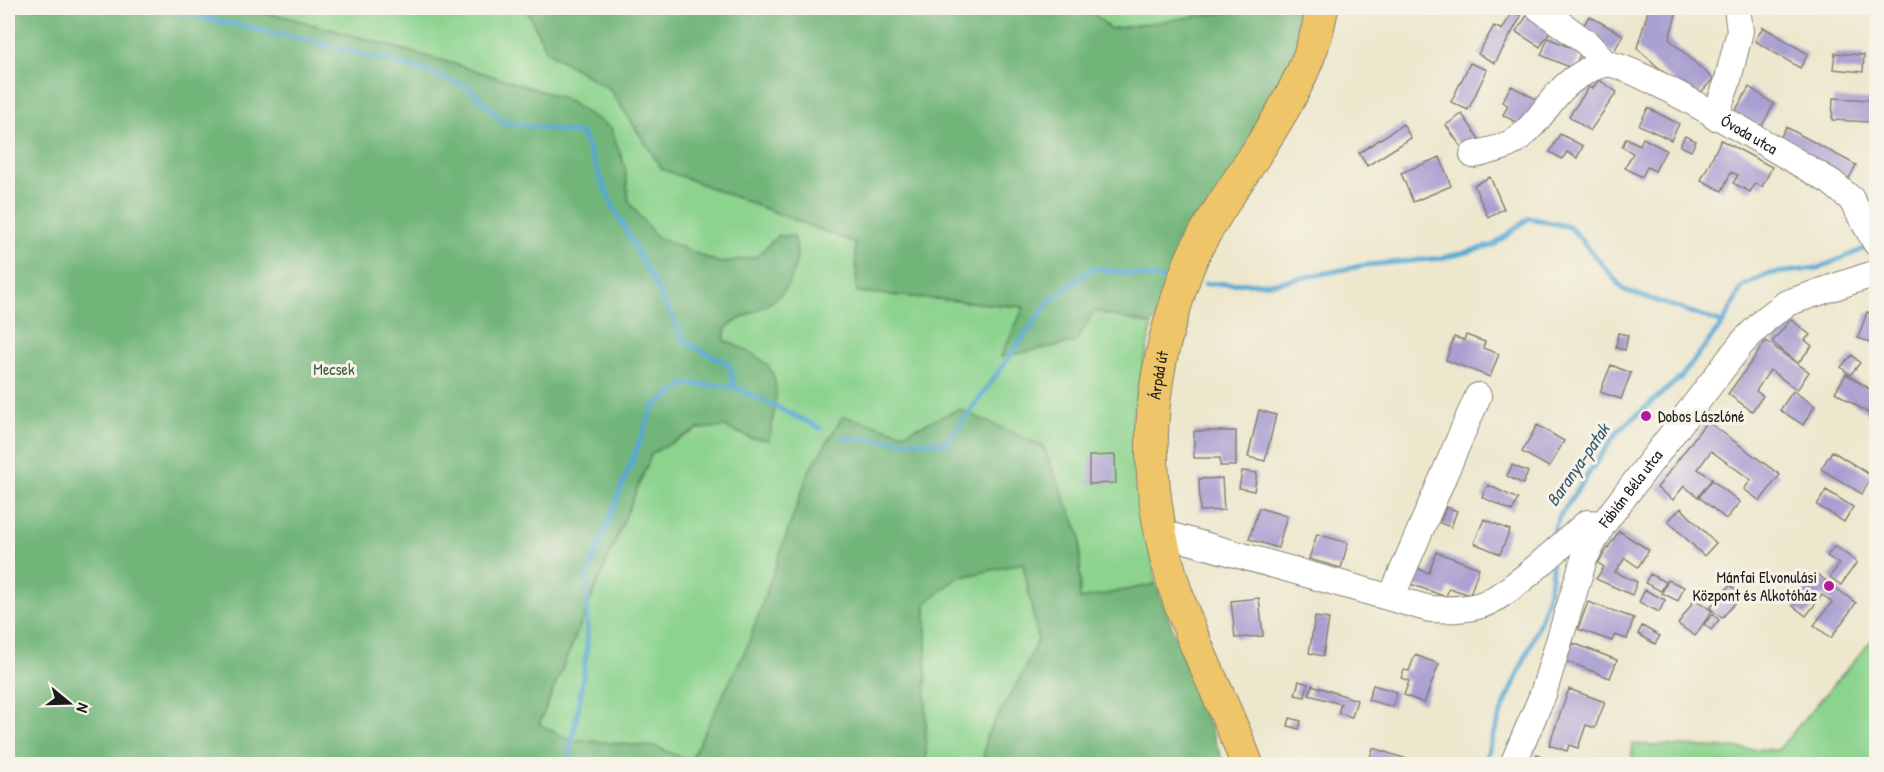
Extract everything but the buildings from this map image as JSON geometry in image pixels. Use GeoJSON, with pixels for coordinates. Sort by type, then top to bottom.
{"type":"FeatureCollection","features":[{"type":"Feature","properties":{"kind":"main road","name":"Árpád út"},"geometry":{"type":"LineString","coordinates":[[1247,765],[1192,636],[1172,579],[1161,533],[1152,474],[1152,406],[1167,330],[1186,271],[1201,240],[1268,135],[1298,80],[1322,8]]}},
{"type":"Feature","properties":{"kind":"street","name":"Óvoda utca"},"geometry":{"type":"LineString","coordinates":[[1539,8],[1587,43],[1606,64],[1622,68],[1677,94],[1832,182],[1851,199],[1874,237]]}},
{"type":"Feature","properties":{"kind":"street"},"geometry":{"type":"LineString","coordinates":[[1715,117],[1727,83],[1740,31],[1737,8]]}},
{"type":"Feature","properties":{"kind":"street"},"geometry":{"type":"LineString","coordinates":[[1473,154],[1501,148],[1516,140],[1562,88],[1578,76],[1606,64]]}},
{"type":"Feature","properties":{"kind":"street","name":"Fábián Béla utca"},"geometry":{"type":"LineString","coordinates":[[1513,765],[1543,694],[1584,559],[1604,524],[1742,343],[1767,318],[1787,303],[1876,273]]}},
{"type":"Feature","properties":{"kind":"street"},"geometry":{"type":"LineString","coordinates":[[1390,598],[1478,396]]}},
{"type":"Feature","properties":{"kind":"street"},"geometry":{"type":"LineString","coordinates":[[1161,533],[1430,609],[1460,610],[1484,605],[1540,564],[1587,523],[1604,524]]}},
{"type":"Feature","properties":{"kind":"green space","name":"Mecsek"},"geometry":{"type":"Polygon","coordinates":[[[8,8],[237,8],[286,17],[451,63],[563,98],[611,128],[625,167],[629,202],[656,237],[720,263],[756,257],[778,236],[794,236],[796,263],[785,289],[771,302],[726,328],[724,340],[756,356],[771,370],[776,389],[776,400],[769,440],[751,438],[725,427],[698,429],[652,453],[539,724],[567,739],[656,747],[690,761],[747,647],[809,471],[843,416],[904,433],[959,409],[1043,446],[1080,535],[1080,599],[1156,584],[1224,764],[983,764],[986,737],[1022,675],[1038,639],[1023,563],[957,578],[926,603],[926,764],[8,764],[8,8]]]}},
{"type":"Feature","properties":{"kind":"green space"},"geometry":{"type":"Polygon","coordinates":[[[237,8],[526,8],[547,52],[610,89],[662,169],[855,243],[858,292],[1025,307],[1001,356],[1094,311],[1152,325],[1132,419],[1156,584],[1080,599],[1080,535],[993,425],[959,409],[904,434],[843,417],[747,647],[690,762],[656,747],[567,739],[539,724],[652,453],[698,429],[725,427],[751,438],[743,349],[724,341],[726,328],[742,316],[773,301],[778,236],[756,257],[720,263],[655,237],[629,202],[625,167],[563,98],[451,63],[286,17],[237,8]]]}},
{"type":"Feature","properties":{"kind":"green space"},"geometry":{"type":"Polygon","coordinates":[[[526,8],[1088,8],[1110,29],[1255,8],[1317,8],[1253,140],[1152,325],[1094,311],[1076,342],[1001,357],[1024,307],[857,292],[855,243],[662,169],[610,89],[547,52],[526,8]]]}},
{"type":"Feature","properties":{"kind":"green space"},"geometry":{"type":"Polygon","coordinates":[[[1088,8],[1255,8],[1110,29],[1088,8]]]}},
{"type":"Feature","properties":{"kind":"green space"},"geometry":{"type":"Polygon","coordinates":[[[1023,563],[1038,639],[1022,675],[986,737],[983,764],[926,764],[926,603],[957,578],[1023,563]]]}},
{"type":"Feature","properties":{"kind":"green space"},"geometry":{"type":"Polygon","coordinates":[[[1876,635],[1876,764],[1632,764],[1632,744],[1778,750],[1876,635]]]}},
{"type":"Feature","properties":{"kind":"waterway"},"geometry":{"type":"LineString","coordinates":[[159,8],[311,41],[433,73],[471,89],[503,122],[582,134],[611,202],[686,343],[729,364],[735,387]]}},
{"type":"Feature","properties":{"kind":"waterway"},"geometry":{"type":"LineString","coordinates":[[1205,284],[1276,283],[1366,265],[1443,258],[1494,245],[1529,218],[1570,227],[1624,290],[1723,323]]}},
{"type":"Feature","properties":{"kind":"waterway","name":"Baranya-patak"},"geometry":{"type":"LineString","coordinates":[[1552,544],[1552,534],[1559,517],[1617,432],[1681,377],[1723,323],[1742,287],[1768,274],[1818,268],[1871,246]]}},
{"type":"Feature","properties":{"kind":"waterway"},"geometry":{"type":"LineString","coordinates":[[841,438],[947,443],[1051,299],[1093,268],[1166,280]]}},
{"type":"Feature","properties":{"kind":"waterway"},"geometry":{"type":"LineString","coordinates":[[567,764],[587,650],[587,576],[653,407],[685,384],[735,387],[820,428]]}},
{"type":"Feature","properties":{"kind":"waterway","name":"Baranya-patak"},"geometry":{"type":"LineString","coordinates":[[1484,764],[1499,717],[1540,620],[1551,582],[1552,565]]}},
{"type":"Feature","properties":{"kind":"place","name":"Dobos Lászlóné"},"geometry":{"type":"Point","coordinates":[1646,416]}},
{"type":"Feature","properties":{"kind":"place","name":"Mánfai Elvonulási Központ és Alkotóház"},"geometry":{"type":"Point","coordinates":[1829,586]}}]}
